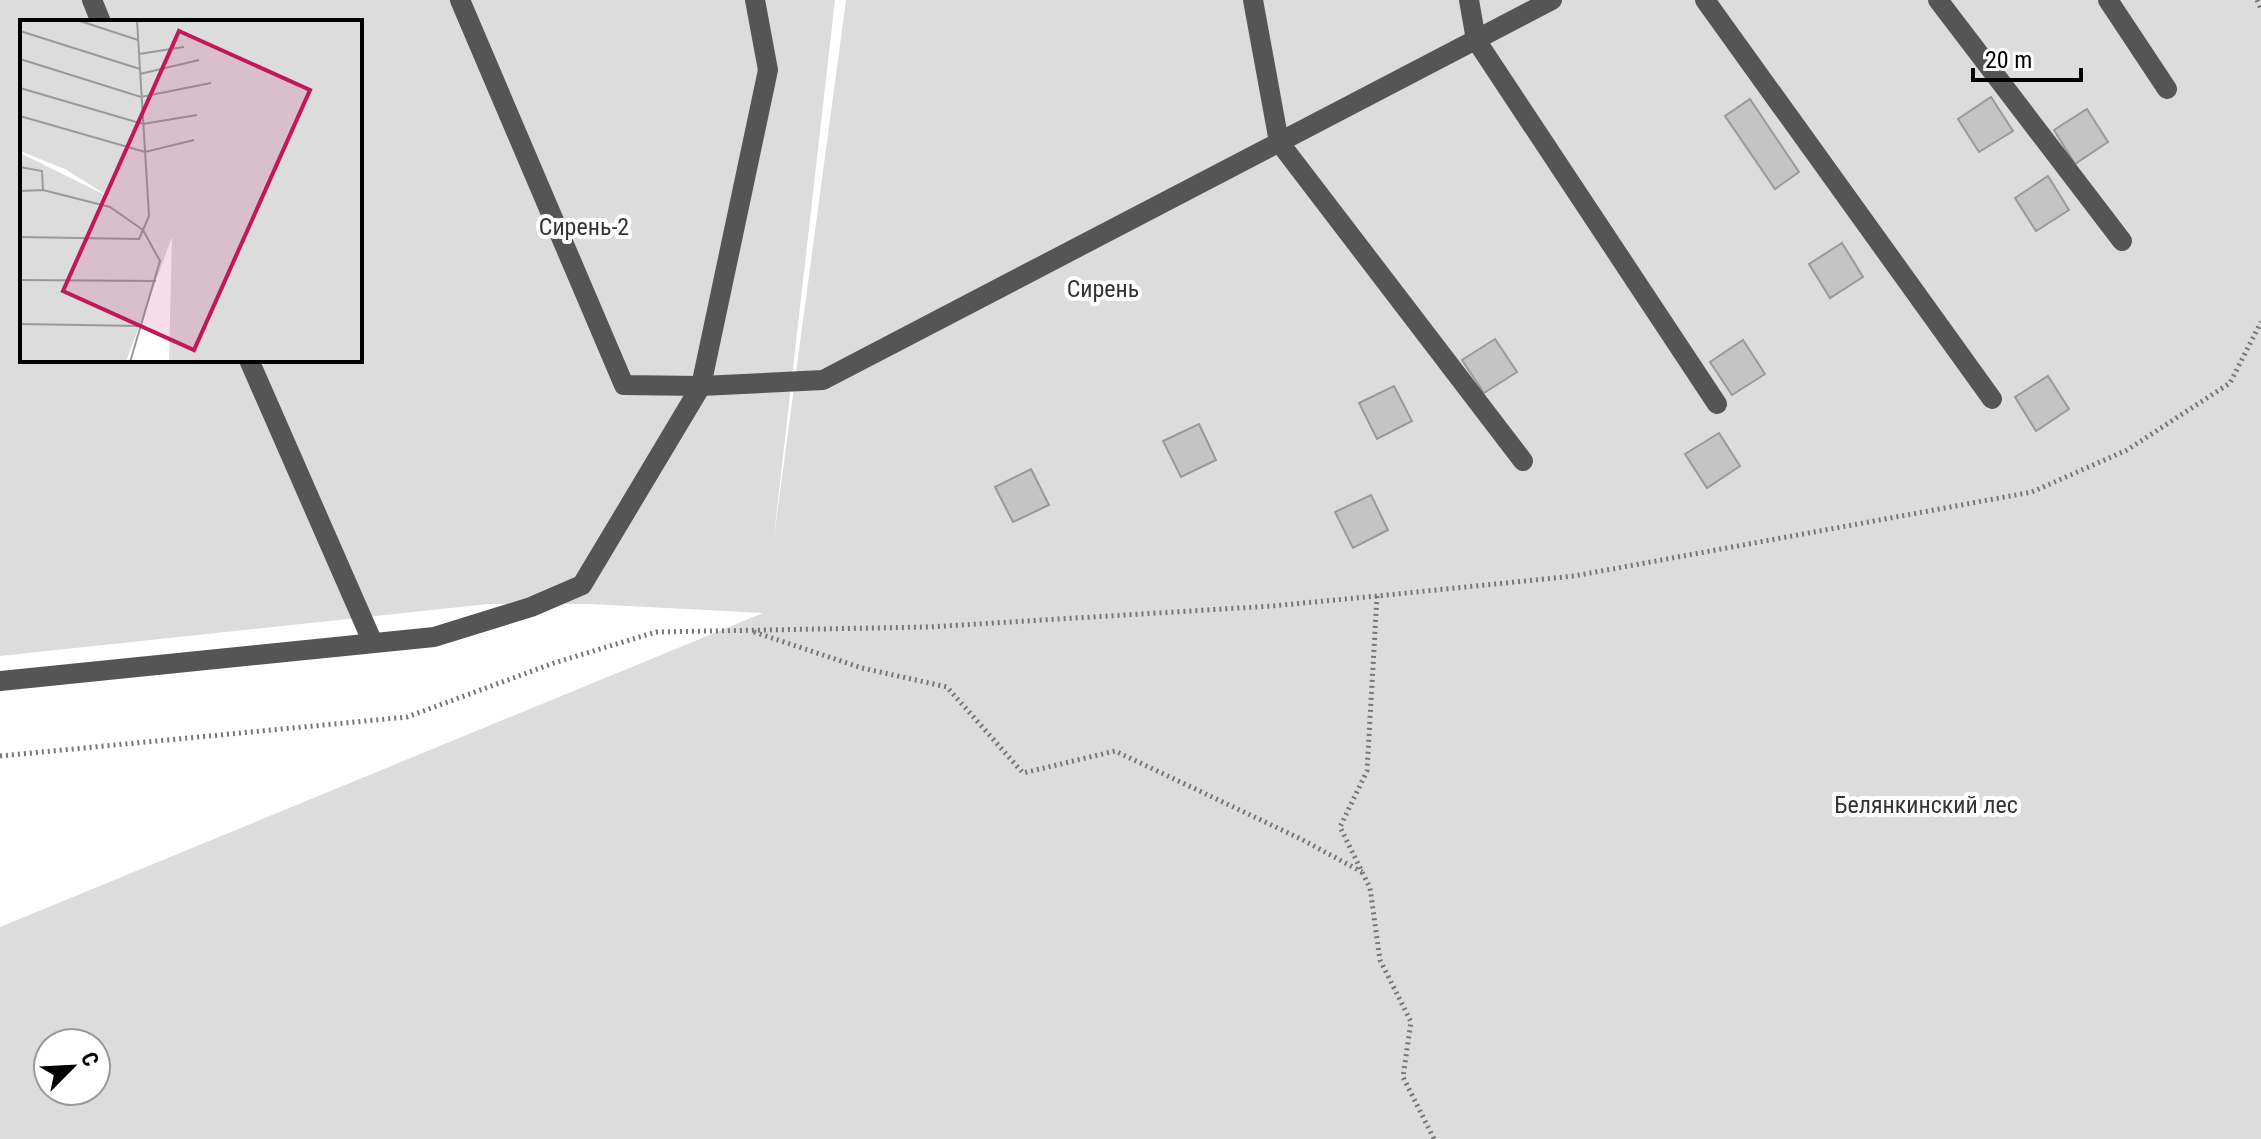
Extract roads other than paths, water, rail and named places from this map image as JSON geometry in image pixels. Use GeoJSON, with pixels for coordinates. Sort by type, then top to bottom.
{"type":"FeatureCollection","features":[{"type":"Feature","properties":{"kind":"lane"},"geometry":{"type":"LineString","coordinates":[[92,0],[100,20]]}},
{"type":"Feature","properties":{"kind":"lane"},"geometry":{"type":"LineString","coordinates":[[460,0],[624,385],[701,386],[823,380],[1552,0]]}},
{"type":"Feature","properties":{"kind":"lane"},"geometry":{"type":"LineString","coordinates":[[2,677],[434,637],[531,607],[582,585],[701,386],[768,70],[755,0]]}},
{"type":"Feature","properties":{"kind":"lane"},"geometry":{"type":"LineString","coordinates":[[1253,0],[1279,142],[1523,461]]}},
{"type":"Feature","properties":{"kind":"lane"},"geometry":{"type":"LineString","coordinates":[[1469,0],[1476,40],[1717,404]]}},
{"type":"Feature","properties":{"kind":"lane"},"geometry":{"type":"LineString","coordinates":[[1705,0],[1992,399]]}},
{"type":"Feature","properties":{"kind":"lane"},"geometry":{"type":"LineString","coordinates":[[1938,0],[2122,241]]}},
{"type":"Feature","properties":{"kind":"lane"},"geometry":{"type":"LineString","coordinates":[[2108,0],[2167,89]]}},
{"type":"Feature","properties":{"kind":"lane"},"geometry":{"type":"LineString","coordinates":[[250,362],[373,643]]}},
{"type":"Feature","properties":{"kind":"park label","name":"Сирень-2"},"geometry":{"type":"Point","coordinates":[584,227]}},
{"type":"Feature","properties":{"kind":"park label","name":"Сирень"},"geometry":{"type":"Point","coordinates":[1103,289]}},
{"type":"Feature","properties":{"kind":"park label","name":"Белянкинский лес"},"geometry":{"type":"Point","coordinates":[1926,805]}}]}
